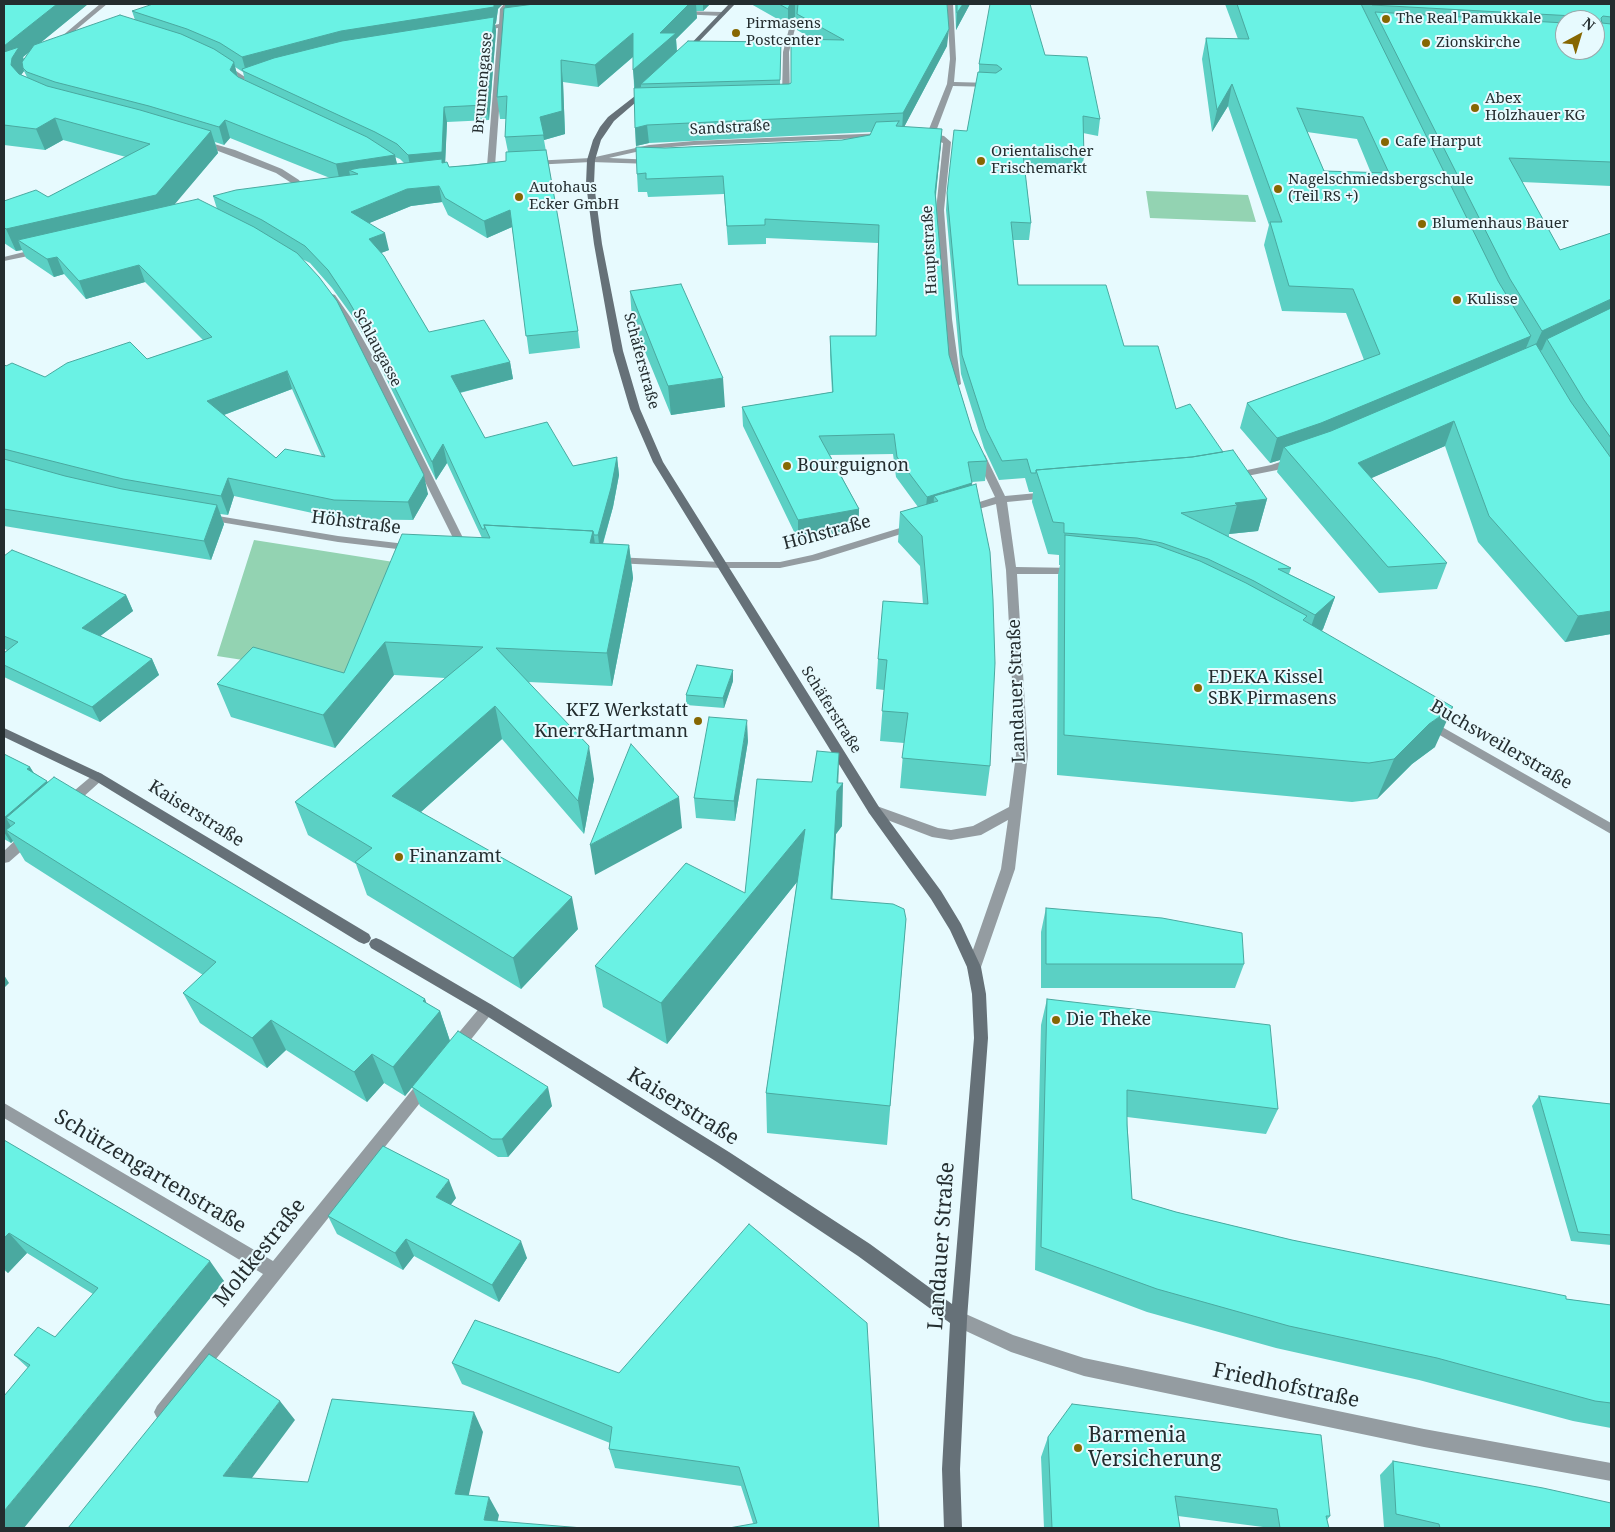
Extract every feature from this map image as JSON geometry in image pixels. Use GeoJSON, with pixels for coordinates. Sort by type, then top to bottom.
{"type":"FeatureCollection","features":[{"type":"Feature","properties":{"kind":"main road"},"geometry":{"type":"LineString","coordinates":[[682,56],[732,4]]}},
{"type":"Feature","properties":{"kind":"main road","name":"Schäferstraße"},"geometry":{"type":"LineString","coordinates":[[654,84],[604,127],[597,140],[591,160],[590,184],[598,244],[618,351],[635,409],[658,462],[874,810]]}},
{"type":"Feature","properties":{"kind":"main road","name":"Kaiserstraße"},"geometry":{"type":"LineString","coordinates":[[4,732],[98,777],[370,941],[488,1009],[731,1162],[864,1250],[959,1319]]}},
{"type":"Feature","properties":{"kind":"main road","name":"Landauer Straße"},"geometry":{"type":"LineString","coordinates":[[874,810],[936,895],[956,928],[974,967],[979,994],[981,1038],[959,1319],[951,1470],[953,1528]]}},
{"type":"Feature","properties":{"kind":"street"},"geometry":{"type":"LineString","coordinates":[[52,48],[104,4]]}},
{"type":"Feature","properties":{"kind":"street","name":"Brunnengasse"},"geometry":{"type":"LineString","coordinates":[[490,166],[503,9],[507,4]]}},
{"type":"Feature","properties":{"kind":"street"},"geometry":{"type":"LineString","coordinates":[[921,134],[931,134],[950,84],[953,59],[950,4]]}},
{"type":"Feature","properties":{"kind":"street"},"geometry":{"type":"LineString","coordinates":[[673,13],[722,14]]}},
{"type":"Feature","properties":{"kind":"street"},"geometry":{"type":"LineString","coordinates":[[87,20],[96,21]]}},
{"type":"Feature","properties":{"kind":"street"},"geometry":{"type":"LineString","coordinates":[[474,30],[530,21]]}},
{"type":"Feature","properties":{"kind":"street"},"geometry":{"type":"LineString","coordinates":[[776,99],[786,98],[786,52],[794,21]]}},
{"type":"Feature","properties":{"kind":"street"},"geometry":{"type":"LineString","coordinates":[[214,60],[249,77],[241,83],[241,88]]}},
{"type":"Feature","properties":{"kind":"street"},"geometry":{"type":"LineString","coordinates":[[950,84],[995,85]]}},
{"type":"Feature","properties":{"kind":"street"},"geometry":{"type":"LineString","coordinates":[[631,102],[641,102]]}},
{"type":"Feature","properties":{"kind":"street","name":"Sandstraße"},"geometry":{"type":"LineString","coordinates":[[591,160],[650,147],[870,138],[891,134]]}},
{"type":"Feature","properties":{"kind":"street","name":"Hauptstraße"},"geometry":{"type":"LineString","coordinates":[[931,134],[947,142],[940,210],[954,374],[960,393]]}},
{"type":"Feature","properties":{"kind":"street"},"geometry":{"type":"LineString","coordinates":[[193,139],[279,171],[306,190],[292,193]]}},
{"type":"Feature","properties":{"kind":"street","name":"Sandstraße"},"geometry":{"type":"LineString","coordinates":[[519,164],[591,160],[657,162]]}},
{"type":"Feature","properties":{"kind":"street"},"geometry":{"type":"LineString","coordinates":[[481,167],[500,165]]}},
{"type":"Feature","properties":{"kind":"street"},"geometry":{"type":"LineString","coordinates":[[4,259],[51,248]]}},
{"type":"Feature","properties":{"kind":"street","name":"Schlaugasse"},"geometry":{"type":"LineString","coordinates":[[328,291],[347,318],[367,354],[470,552],[447,550]]}},
{"type":"Feature","properties":{"kind":"street"},"geometry":{"type":"LineString","coordinates":[[977,449],[1001,499]]}},
{"type":"Feature","properties":{"kind":"street"},"geometry":{"type":"LineString","coordinates":[[1218,478],[1273,468],[1309,455]]}},
{"type":"Feature","properties":{"kind":"street"},"geometry":{"type":"LineString","coordinates":[[954,514],[1001,499],[1059,494]]}},
{"type":"Feature","properties":{"kind":"street","name":"Landauer Straße"},"geometry":{"type":"LineString","coordinates":[[974,967],[1008,869],[1022,755],[1011,570],[1001,499]]}},
{"type":"Feature","properties":{"kind":"street","name":"Höhstraße"},"geometry":{"type":"LineString","coordinates":[[198,515],[338,539],[421,548]]}},
{"type":"Feature","properties":{"kind":"street","name":"Höhstraße"},"geometry":{"type":"LineString","coordinates":[[600,559],[721,565],[780,565],[814,558],[926,522]]}},
{"type":"Feature","properties":{"kind":"street"},"geometry":{"type":"LineString","coordinates":[[1011,570],[1092,572]]}},
{"type":"Feature","properties":{"kind":"street","name":"Buchsweilerstraße"},"geometry":{"type":"LineString","coordinates":[[1418,718],[1611,829]]}},
{"type":"Feature","properties":{"kind":"street"},"geometry":{"type":"LineString","coordinates":[[54,814],[98,777]]}},
{"type":"Feature","properties":{"kind":"street"},"geometry":{"type":"LineString","coordinates":[[874,810],[937,833],[951,835],[976,830],[1016,809]]}},
{"type":"Feature","properties":{"kind":"street"},"geometry":{"type":"LineString","coordinates":[[4,858],[40,827]]}},
{"type":"Feature","properties":{"kind":"street","name":"Moltkestraße"},"geometry":{"type":"LineString","coordinates":[[151,1427],[274,1271],[488,1009]]}},
{"type":"Feature","properties":{"kind":"street","name":"Schützengartenstraße"},"geometry":{"type":"LineString","coordinates":[[4,1110],[274,1271]]}},
{"type":"Feature","properties":{"kind":"street","name":"Friedhofstraße"},"geometry":{"type":"LineString","coordinates":[[959,1319],[1011,1343],[1084,1367],[1424,1438],[1611,1472]]}},
{"type":"Feature","properties":{"kind":"green space"},"geometry":{"type":"Polygon","coordinates":[[[1146,191],[1248,195],[1256,222],[1150,218],[1146,191]]]}},
{"type":"Feature","properties":{"kind":"green space"},"geometry":{"type":"Polygon","coordinates":[[[254,540],[400,563],[353,677],[217,656],[254,540]]]}},
{"type":"Feature","properties":{"kind":"building"},"geometry":{"type":"Polygon","coordinates":[[[4,4],[57,4],[4,46],[4,4]]]}},
{"type":"Feature","properties":{"kind":"building"},"geometry":{"type":"Polygon","coordinates":[[[153,4],[494,4],[494,7],[341,31],[242,57],[220,43],[187,29],[132,11],[153,4]]]}},
{"type":"Feature","properties":{"kind":"building"},"geometry":{"type":"Polygon","coordinates":[[[534,4],[689,4],[660,33],[676,33],[633,70],[633,33],[595,65],[561,60],[562,111],[540,117],[544,135],[505,137],[507,96],[497,97],[504,8],[534,4]]]}},
{"type":"Feature","properties":{"kind":"building"},"geometry":{"type":"Polygon","coordinates":[[[779,4],[790,4],[788,9],[779,4]]]}},
{"type":"Feature","properties":{"kind":"building"},"geometry":{"type":"Polygon","coordinates":[[[798,4],[947,4],[949,29],[903,113],[647,125],[635,128],[634,88],[791,83],[791,39],[844,40],[797,14],[798,4]]]}},
{"type":"Feature","properties":{"kind":"building"},"geometry":{"type":"Polygon","coordinates":[[[957,4],[963,4],[957,13],[957,4]]]}},
{"type":"Feature","properties":{"kind":"building"},"geometry":{"type":"Polygon","coordinates":[[[990,4],[1030,4],[1045,55],[1087,57],[1100,119],[1083,116],[1084,157],[1023,154],[1031,223],[1011,222],[1018,285],[1106,285],[1124,346],[1158,346],[1176,409],[1190,404],[1223,452],[1192,457],[1036,470],[1036,473],[1031,473],[1027,459],[1002,461],[986,429],[962,355],[947,193],[954,130],[967,131],[978,72],[996,73],[1002,69],[997,65],[979,64],[990,4]]]}},
{"type":"Feature","properties":{"kind":"building"},"geometry":{"type":"Polygon","coordinates":[[[1237,4],[1361,4],[1498,281],[1531,336],[1321,423],[1277,438],[1247,403],[1380,354],[1353,289],[1289,286],[1270,222],[1282,222],[1232,84],[1217,110],[1206,38],[1249,39],[1237,4]],[[1297,108],[1324,171],[1389,173],[1363,117],[1297,108]]]}},
{"type":"Feature","properties":{"kind":"building"},"geometry":{"type":"Polygon","coordinates":[[[1611,4],[1611,17],[1605,16],[1605,10],[1555,10],[1555,15],[1372,5],[1611,4]]]}},
{"type":"Feature","properties":{"kind":"building"},"geometry":{"type":"Polygon","coordinates":[[[1375,12],[1555,22],[1555,60],[1605,60],[1605,23],[1611,24],[1611,162],[1509,158],[1560,250],[1611,233],[1611,299],[1542,331],[1510,279],[1375,12]]]}},
{"type":"Feature","properties":{"kind":"building"},"geometry":{"type":"Polygon","coordinates":[[[120,15],[181,34],[214,49],[234,62],[230,70],[238,77],[367,137],[395,155],[336,164],[225,120],[219,127],[149,106],[55,82],[27,72],[23,68],[22,62],[34,45],[120,15]]]}},
{"type":"Feature","properties":{"kind":"building"},"geometry":{"type":"Polygon","coordinates":[[[494,17],[486,105],[444,107],[442,152],[408,155],[397,144],[375,132],[242,69],[274,58],[342,41],[494,17]]]}},
{"type":"Feature","properties":{"kind":"building"},"geometry":{"type":"Polygon","coordinates":[[[688,41],[781,42],[780,80],[641,84],[688,41]]]}},
{"type":"Feature","properties":{"kind":"building"},"geometry":{"type":"Polygon","coordinates":[[[19,47],[12,58],[11,65],[19,74],[47,86],[211,131],[156,195],[6,229],[4,227],[4,201],[36,190],[48,197],[150,144],[55,118],[36,129],[4,125],[4,52],[19,47]]]}},
{"type":"Feature","properties":{"kind":"building"},"geometry":{"type":"Polygon","coordinates":[[[899,121],[896,126],[942,129],[935,192],[949,355],[972,430],[987,461],[968,462],[972,483],[927,497],[897,457],[894,434],[819,436],[859,509],[798,520],[742,407],[833,392],[830,336],[876,336],[879,225],[765,219],[765,225],[727,226],[723,176],[646,179],[646,173],[637,174],[636,147],[665,148],[842,140],[870,135],[876,122],[899,121]]]}},
{"type":"Feature","properties":{"kind":"building"},"geometry":{"type":"Polygon","coordinates":[[[546,150],[578,331],[526,336],[510,210],[484,221],[445,198],[439,186],[407,189],[351,212],[385,233],[369,239],[384,256],[429,332],[484,320],[510,362],[451,376],[485,438],[547,422],[573,466],[617,457],[611,488],[598,535],[594,535],[593,531],[484,525],[485,529],[482,529],[443,444],[432,462],[369,336],[328,270],[305,246],[262,220],[213,196],[236,190],[358,174],[349,170],[359,168],[442,159],[442,163],[447,162],[449,167],[474,165],[506,161],[506,152],[546,150]]]}},
{"type":"Feature","properties":{"kind":"building"},"geometry":{"type":"Polygon","coordinates":[[[198,199],[254,227],[297,253],[319,277],[337,301],[424,475],[408,502],[334,500],[228,478],[221,496],[123,479],[4,449],[4,364],[6,366],[12,363],[45,377],[67,363],[130,342],[147,359],[212,337],[139,265],[79,281],[57,257],[47,259],[18,240],[198,199]],[[287,371],[207,401],[276,458],[285,449],[325,457],[287,371]]]}},
{"type":"Feature","properties":{"kind":"building"},"geometry":{"type":"Polygon","coordinates":[[[681,284],[723,378],[668,386],[630,291],[681,284]]]}},
{"type":"Feature","properties":{"kind":"building"},"geometry":{"type":"Polygon","coordinates":[[[1611,308],[1611,438],[1584,400],[1547,339],[1611,308]]]}},
{"type":"Feature","properties":{"kind":"building"},"geometry":{"type":"Polygon","coordinates":[[[1536,344],[1571,402],[1611,458],[1611,611],[1578,616],[1489,516],[1454,421],[1358,463],[1447,563],[1388,567],[1284,447],[1331,431],[1536,344]]]}},
{"type":"Feature","properties":{"kind":"building"},"geometry":{"type":"Polygon","coordinates":[[[1233,450],[1267,499],[1181,513],[1291,568],[1278,569],[1335,597],[1315,615],[1254,581],[1208,559],[1162,543],[1137,538],[1064,533],[1064,523],[1053,522],[1036,470],[1192,457],[1233,450]]]}},
{"type":"Feature","properties":{"kind":"building"},"geometry":{"type":"Polygon","coordinates":[[[4,459],[122,489],[217,505],[204,541],[4,509],[4,459]]]}},
{"type":"Feature","properties":{"kind":"building"},"geometry":{"type":"Polygon","coordinates":[[[976,484],[990,552],[993,600],[995,663],[990,766],[902,758],[908,713],[882,711],[887,660],[878,659],[883,601],[928,604],[922,536],[900,512],[938,501],[934,496],[976,484]]]}},
{"type":"Feature","properties":{"kind":"building"},"geometry":{"type":"Polygon","coordinates":[[[484,525],[593,531],[590,543],[629,545],[607,653],[496,648],[589,746],[578,801],[495,706],[392,796],[572,897],[513,958],[355,862],[372,848],[295,802],[483,647],[385,642],[323,715],[217,684],[253,647],[344,673],[402,534],[490,538],[484,525]]]}},
{"type":"Feature","properties":{"kind":"building","name":"EDEKA Kissel SBK Pirmasens"},"geometry":{"type":"Polygon","coordinates":[[[1065,535],[1156,545],[1200,561],[1307,616],[1303,620],[1453,707],[1429,724],[1394,759],[1369,763],[1064,735],[1065,535]]]}},
{"type":"Feature","properties":{"kind":"building"},"geometry":{"type":"Polygon","coordinates":[[[12,550],[126,595],[82,628],[152,659],[92,707],[4,665],[4,653],[18,642],[4,636],[4,556],[12,550]]]}},
{"type":"Feature","properties":{"kind":"building"},"geometry":{"type":"Polygon","coordinates":[[[697,665],[733,670],[723,698],[686,695],[697,665]]]}},
{"type":"Feature","properties":{"kind":"building"},"geometry":{"type":"Polygon","coordinates":[[[709,717],[747,720],[734,801],[694,798],[709,717]]]}},
{"type":"Feature","properties":{"kind":"building"},"geometry":{"type":"Polygon","coordinates":[[[631,744],[679,797],[590,845],[631,744]]]}},
{"type":"Feature","properties":{"kind":"building"},"geometry":{"type":"Polygon","coordinates":[[[817,751],[839,753],[837,783],[843,783],[837,791],[831,899],[893,904],[904,909],[906,919],[890,1106],[766,1093],[805,829],[661,1003],[595,966],[686,863],[745,893],[757,779],[812,782],[817,751]]]}},
{"type":"Feature","properties":{"kind":"building"},"geometry":{"type":"Polygon","coordinates":[[[4,754],[30,767],[27,769],[47,781],[4,818],[4,754]]]}},
{"type":"Feature","properties":{"kind":"building"},"geometry":{"type":"Polygon","coordinates":[[[54,777],[425,999],[423,1001],[440,1011],[393,1067],[372,1054],[354,1072],[271,1020],[252,1038],[183,993],[216,962],[6,830],[15,823],[6,818],[54,777]]]}},
{"type":"Feature","properties":{"kind":"building"},"geometry":{"type":"Polygon","coordinates":[[[1046,908],[1162,918],[1242,933],[1244,964],[1046,964],[1046,908]]]}},
{"type":"Feature","properties":{"kind":"building"},"geometry":{"type":"Polygon","coordinates":[[[1047,999],[1270,1025],[1278,1109],[1127,1090],[1127,1125],[1132,1199],[1176,1212],[1292,1240],[1566,1296],[1566,1299],[1611,1305],[1611,1403],[1595,1401],[1437,1358],[1289,1326],[1157,1289],[1041,1247],[1047,999]]]}},
{"type":"Feature","properties":{"kind":"building"},"geometry":{"type":"Polygon","coordinates":[[[458,1031],[548,1087],[502,1139],[492,1139],[412,1087],[458,1031]]]}},
{"type":"Feature","properties":{"kind":"building"},"geometry":{"type":"Polygon","coordinates":[[[1539,1096],[1611,1104],[1611,1235],[1578,1232],[1539,1096]]]}},
{"type":"Feature","properties":{"kind":"building"},"geometry":{"type":"Polygon","coordinates":[[[4,1140],[210,1261],[4,1511],[4,1396],[30,1365],[14,1355],[38,1327],[55,1337],[98,1288],[9,1233],[4,1238],[4,1140]]]}},
{"type":"Feature","properties":{"kind":"building"},"geometry":{"type":"Polygon","coordinates":[[[383,1146],[449,1180],[436,1197],[521,1241],[492,1285],[406,1239],[395,1253],[328,1216],[383,1146]]]}},
{"type":"Feature","properties":{"kind":"building"},"geometry":{"type":"Polygon","coordinates":[[[749,1224],[867,1323],[879,1528],[729,1528],[757,1523],[739,1467],[609,1449],[612,1427],[452,1363],[475,1320],[619,1373],[749,1224]]]}},
{"type":"Feature","properties":{"kind":"building"},"geometry":{"type":"Polygon","coordinates":[[[209,1354],[280,1401],[223,1476],[308,1482],[332,1399],[474,1412],[455,1494],[489,1497],[484,1520],[583,1528],[68,1528],[209,1354]]]}},
{"type":"Feature","properties":{"kind":"building"},"geometry":{"type":"Polygon","coordinates":[[[1072,1404],[1321,1435],[1330,1516],[1326,1516],[1329,1528],[1280,1528],[1277,1509],[1175,1496],[1180,1528],[1052,1528],[1048,1437],[1072,1404]]]}},
{"type":"Feature","properties":{"kind":"building"},"geometry":{"type":"Polygon","coordinates":[[[1393,1461],[1543,1488],[1611,1503],[1611,1528],[1440,1528],[1439,1524],[1396,1514],[1393,1461]]]}},
{"type":"Feature","properties":{"kind":"place","name":"The Real Pamukkale"},"geometry":{"type":"Point","coordinates":[1386,19]}},
{"type":"Feature","properties":{"kind":"place","name":"Pirmasens Postcenter"},"geometry":{"type":"Point","coordinates":[736,33]}},
{"type":"Feature","properties":{"kind":"place","name":"Zionskirche"},"geometry":{"type":"Point","coordinates":[1426,43]}},
{"type":"Feature","properties":{"kind":"place","name":"Abex Holzhauer KG"},"geometry":{"type":"Point","coordinates":[1475,108]}},
{"type":"Feature","properties":{"kind":"place","name":"Cafe Harput"},"geometry":{"type":"Point","coordinates":[1385,142]}},
{"type":"Feature","properties":{"kind":"place","name":"Orientalischer Frischemarkt"},"geometry":{"type":"Point","coordinates":[981,161]}},
{"type":"Feature","properties":{"kind":"place","name":"Nagelschmiedsbergschule (Teil RS +)"},"geometry":{"type":"Point","coordinates":[1278,189]}},
{"type":"Feature","properties":{"kind":"place","name":"Autohaus Ecker GmbH"},"geometry":{"type":"Point","coordinates":[519,197]}},
{"type":"Feature","properties":{"kind":"place","name":"Blumenhaus Bauer"},"geometry":{"type":"Point","coordinates":[1422,224]}},
{"type":"Feature","properties":{"kind":"place","name":"Kulisse"},"geometry":{"type":"Point","coordinates":[1457,300]}},
{"type":"Feature","properties":{"kind":"place","name":"Bourguignon"},"geometry":{"type":"Point","coordinates":[787,466]}},
{"type":"Feature","properties":{"kind":"place","name":"EDEKA Kissel SBK Pirmasens"},"geometry":{"type":"Point","coordinates":[1198,688]}},
{"type":"Feature","properties":{"kind":"place","name":"KFZ Werkstatt Knerr&Hartmann"},"geometry":{"type":"Point","coordinates":[698,721]}},
{"type":"Feature","properties":{"kind":"place","name":"Finanzamt"},"geometry":{"type":"Point","coordinates":[399,857]}},
{"type":"Feature","properties":{"kind":"place","name":"Die Theke"},"geometry":{"type":"Point","coordinates":[1056,1020]}},
{"type":"Feature","properties":{"kind":"place","name":"Barmenia Versicherung"},"geometry":{"type":"Point","coordinates":[1078,1448]}}]}
